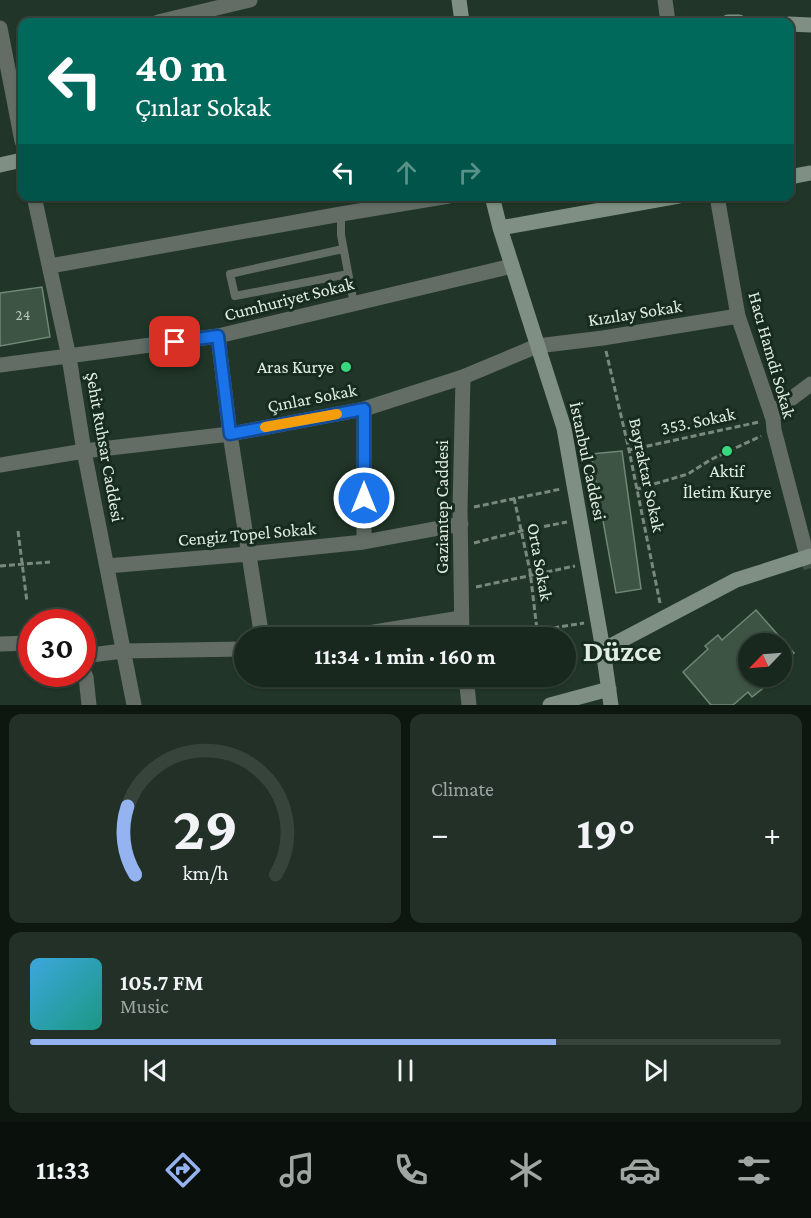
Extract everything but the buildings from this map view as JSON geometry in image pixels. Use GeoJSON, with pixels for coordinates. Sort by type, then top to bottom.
{"type":"FeatureCollection","features":[{"type":"Feature","properties":{"kind":"main road"},"geometry":{"type":"LineString","coordinates":[[459,0],[461,18]]}},
{"type":"Feature","properties":{"kind":"main road"},"geometry":{"type":"LineString","coordinates":[[794,24],[811,25]]}},
{"type":"Feature","properties":{"kind":"main road"},"geometry":{"type":"LineString","coordinates":[[0,165],[18,161]]}},
{"type":"Feature","properties":{"kind":"main road"},"geometry":{"type":"LineString","coordinates":[[794,176],[811,173]]}},
{"type":"Feature","properties":{"kind":"main road","name":"İstanbul Caddesi"},"geometry":{"type":"LineString","coordinates":[[493,201],[564,428],[611,705]]}},
{"type":"Feature","properties":{"kind":"main road"},"geometry":{"type":"LineString","coordinates":[[500,228],[651,201]]}},
{"type":"Feature","properties":{"kind":"main road"},"geometry":{"type":"LineString","coordinates":[[603,650],[736,580],[809,556]]}},
{"type":"Feature","properties":{"kind":"main road"},"geometry":{"type":"LineString","coordinates":[[550,705],[609,688]]}},
{"type":"Feature","properties":{"kind":"street"},"geometry":{"type":"LineString","coordinates":[[175,18],[250,0]]}},
{"type":"Feature","properties":{"kind":"street"},"geometry":{"type":"LineString","coordinates":[[665,0],[667,18]]}},
{"type":"Feature","properties":{"kind":"street"},"geometry":{"type":"LineString","coordinates":[[0,28],[18,120]]}},
{"type":"Feature","properties":{"kind":"street","name":"Şehit Ruhsar Caddesi"},"geometry":{"type":"LineString","coordinates":[[35,201],[69,357],[84,451],[134,705]]}},
{"type":"Feature","properties":{"kind":"street"},"geometry":{"type":"LineString","coordinates":[[50,266],[419,201]]}},
{"type":"Feature","properties":{"kind":"street","name":"Hacı Hamdi Sokak"},"geometry":{"type":"LineString","coordinates":[[718,201],[738,316],[773,424],[809,556]]}},
{"type":"Feature","properties":{"kind":"street","name":"Cumhuriyet Sokak"},"geometry":{"type":"LineString","coordinates":[[0,365],[218,336],[512,266]]}},
{"type":"Feature","properties":{"kind":"street","name":"Kızılay Sokak"},"geometry":{"type":"LineString","coordinates":[[537,346],[603,338],[738,316]]}},
{"type":"Feature","properties":{"kind":"street"},"geometry":{"type":"LineString","coordinates":[[218,336],[230,434],[260,627]]}},
{"type":"Feature","properties":{"kind":"street","name":"Çınlar Sokak"},"geometry":{"type":"LineString","coordinates":[[0,465],[84,451],[230,434],[364,409],[463,377],[537,346]]}},
{"type":"Feature","properties":{"kind":"street","name":"Gaziantep Caddesi"},"geometry":{"type":"LineString","coordinates":[[461,627],[463,377]]}},
{"type":"Feature","properties":{"kind":"street"},"geometry":{"type":"LineString","coordinates":[[773,424],[776,410],[811,384]]}},
{"type":"Feature","properties":{"kind":"street"},"geometry":{"type":"LineString","coordinates":[[364,409],[364,542]]}},
{"type":"Feature","properties":{"kind":"street","name":"Cengiz Topel Sokak"},"geometry":{"type":"LineString","coordinates":[[107,566],[364,542],[461,517]]}},
{"type":"Feature","properties":{"kind":"street"},"geometry":{"type":"LineString","coordinates":[[406,627],[461,618]]}},
{"type":"Feature","properties":{"kind":"street"},"geometry":{"type":"LineString","coordinates":[[0,644],[18,643]]}},
{"type":"Feature","properties":{"kind":"street"},"geometry":{"type":"LineString","coordinates":[[96,654],[123,651],[234,649]]}},
{"type":"Feature","properties":{"kind":"street"},"geometry":{"type":"LineString","coordinates":[[87,687],[89,705]]}},
{"type":"Feature","properties":{"kind":"street"},"geometry":{"type":"LineString","coordinates":[[467,687],[469,705]]}},
{"type":"Feature","properties":{"kind":"lane"},"geometry":{"type":"LineString","coordinates":[[341,214],[341,235],[354,304]]}},
{"type":"Feature","properties":{"kind":"lane"},"geometry":{"type":"LineString","coordinates":[[344,249],[230,274],[235,296],[348,274]]}},
{"type":"Feature","properties":{"kind":"path","name":"Bayraktar Sokak"},"geometry":{"type":"LineString","coordinates":[[603,338],[664,618]]}},
{"type":"Feature","properties":{"kind":"path","name":"353. Sokak"},"geometry":{"type":"LineString","coordinates":[[629,450],[773,424]]}},
{"type":"Feature","properties":{"kind":"path"},"geometry":{"type":"LineString","coordinates":[[637,489],[688,474],[773,424]]}},
{"type":"Feature","properties":{"kind":"path"},"geometry":{"type":"LineString","coordinates":[[461,517],[514,498],[575,486]]}},
{"type":"Feature","properties":{"kind":"path","name":"Orta Sokak"},"geometry":{"type":"LineString","coordinates":[[514,498],[530,575],[537,627]]}},
{"type":"Feature","properties":{"kind":"path"},"geometry":{"type":"LineString","coordinates":[[461,546],[581,519]]}},
{"type":"Feature","properties":{"kind":"path"},"geometry":{"type":"LineString","coordinates":[[18,531],[27,602]]}},
{"type":"Feature","properties":{"kind":"path"},"geometry":{"type":"LineString","coordinates":[[0,566],[50,562]]}},
{"type":"Feature","properties":{"kind":"path"},"geometry":{"type":"LineString","coordinates":[[461,590],[588,563]]}},
{"type":"Feature","properties":{"kind":"path"},"geometry":{"type":"LineString","coordinates":[[557,627],[598,621]]}},
{"type":"Feature","properties":{"kind":"tunnel"},"geometry":{"type":"LineString","coordinates":[[807,556],[811,568]]}},
{"type":"Feature","properties":{"kind":"slow traffic"},"geometry":{"type":"LineString","coordinates":[[265,427],[337,414]]}},
{"type":"Feature","properties":{"kind":"place","name":"Aras Kurye"},"geometry":{"type":"Point","coordinates":[346,367]}},
{"type":"Feature","properties":{"kind":"place","name":"Aktif İletim Kurye"},"geometry":{"type":"Point","coordinates":[727,451]}},
{"type":"Feature","properties":{"kind":"district","name":"Düzce"},"geometry":{"type":"Point","coordinates":[622,651]}},
{"type":"Feature","properties":{"kind":"route"},"geometry":{"type":"LineString","coordinates":[[175,342],[218,336],[230,434],[364,409],[364,498]]}}]}
